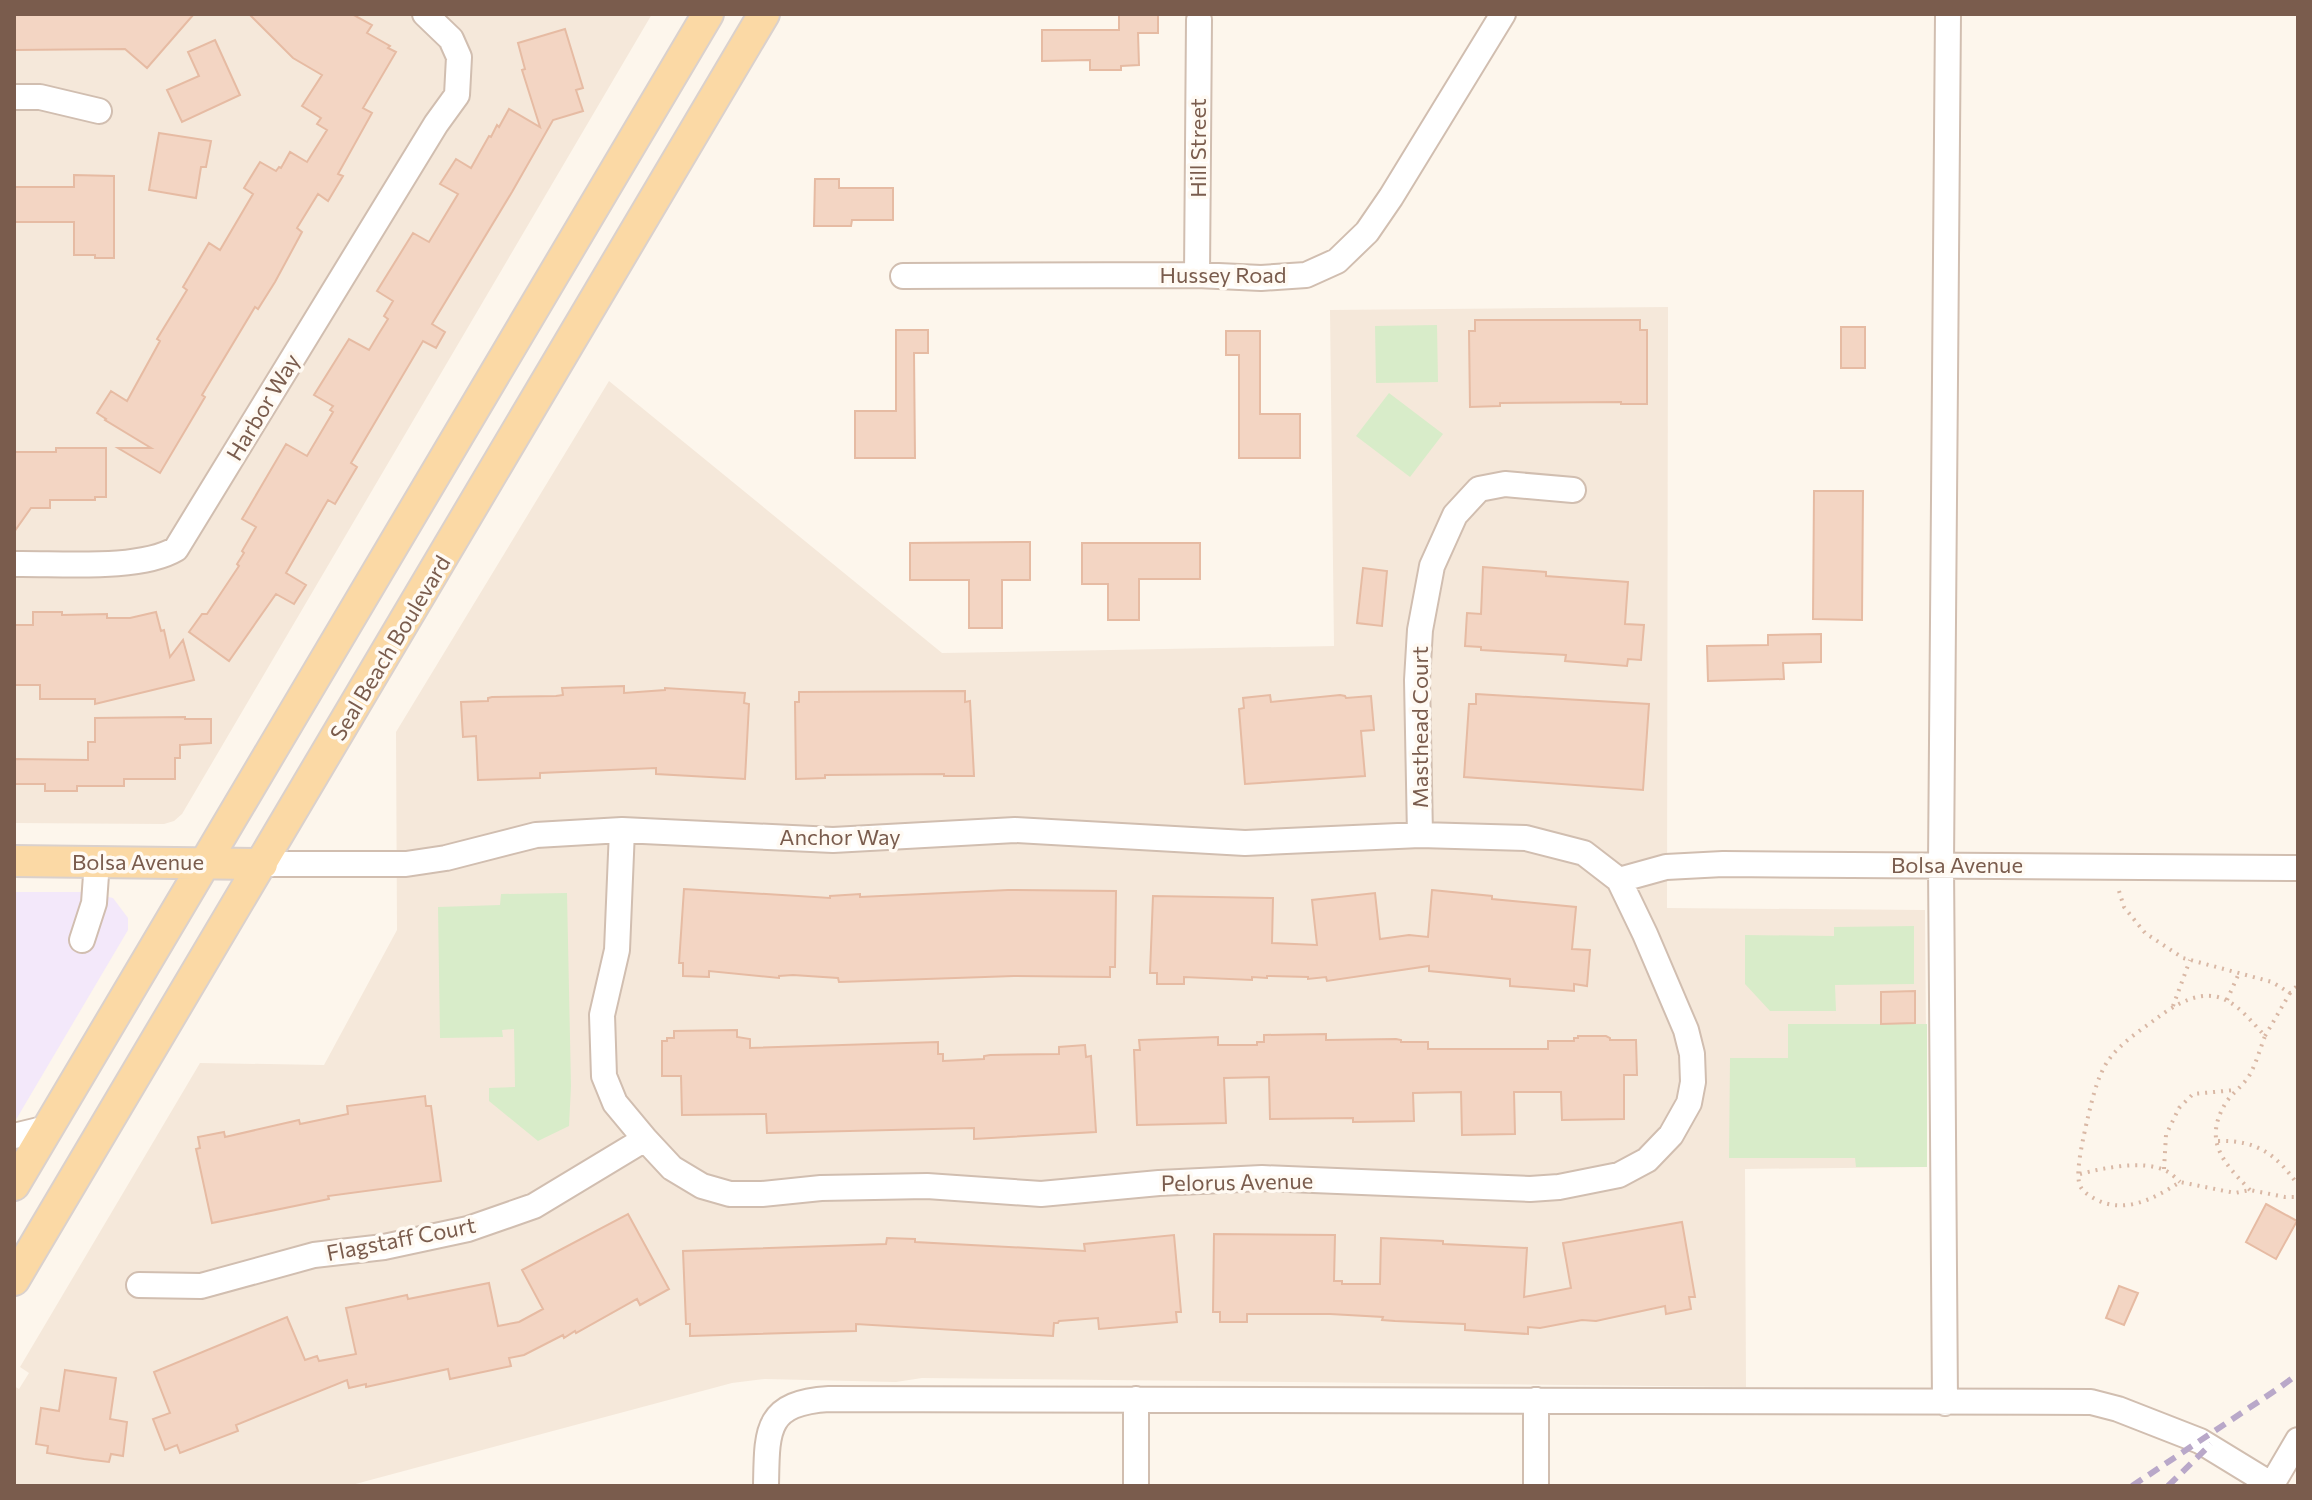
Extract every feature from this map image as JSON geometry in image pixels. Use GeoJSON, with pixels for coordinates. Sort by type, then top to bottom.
{"type":"FeatureCollection","features":[{"type":"Feature","properties":{"kind":"main road"},"geometry":{"type":"LineString","coordinates":[[14,1185],[708,14]]}},
{"type":"Feature","properties":{"kind":"main road","name":"Seal Beach Boulevard"},"geometry":{"type":"LineString","coordinates":[[14,1280],[764,14]]}},
{"type":"Feature","properties":{"kind":"main road","name":"Bolsa Avenue"},"geometry":{"type":"LineString","coordinates":[[14,861],[262,864]]}},
{"type":"Feature","properties":{"kind":"street","name":"Harbor Way"},"geometry":{"type":"LineString","coordinates":[[14,564],[132,563],[154,559],[176,549],[436,124],[457,95],[459,57],[451,39],[425,14]]}},
{"type":"Feature","properties":{"kind":"street","name":"Hussey Road"},"geometry":{"type":"LineString","coordinates":[[903,276],[1197,275],[1261,278],[1306,275],[1337,261],[1367,232],[1503,14]]}},
{"type":"Feature","properties":{"kind":"street"},"geometry":{"type":"LineString","coordinates":[[1945,1403],[1941,864],[1948,14]]}},
{"type":"Feature","properties":{"kind":"street","name":"Hill Street"},"geometry":{"type":"LineString","coordinates":[[1197,275],[1199,20]]}},
{"type":"Feature","properties":{"kind":"street"},"geometry":{"type":"LineString","coordinates":[[14,97],[40,97],[99,111]]}},
{"type":"Feature","properties":{"kind":"street","name":"Masthead Court"},"geometry":{"type":"LineString","coordinates":[[1420,835],[1417,680],[1420,630],[1432,566],[1455,515],[1479,489],[1505,484],[1573,490]]}},
{"type":"Feature","properties":{"kind":"street","name":"Anchor Way"},"geometry":{"type":"LineString","coordinates":[[262,864],[406,864],[446,858],[536,835],[622,830],[833,840],[1015,830],[1245,843],[1420,835]]}},
{"type":"Feature","properties":{"kind":"street","name":"Pelorus Avenue"},"geometry":{"type":"LineString","coordinates":[[622,830],[617,950],[602,1015],[604,1076],[615,1103],[645,1139],[672,1168],[702,1186],[730,1194],[927,1186],[1041,1194],[1159,1183],[1262,1178],[1530,1189],[1559,1187],[1619,1175],[1647,1160],[1671,1135],[1689,1103],[1693,1082],[1692,1054],[1686,1030],[1619,880],[1584,853],[1526,838],[1420,835]]}},
{"type":"Feature","properties":{"kind":"street"},"geometry":{"type":"LineString","coordinates":[[82,940],[94,903],[97,861]]}},
{"type":"Feature","properties":{"kind":"street","name":"Bolsa Avenue"},"geometry":{"type":"LineString","coordinates":[[1619,880],[1666,867],[1723,864],[2298,868]]}},
{"type":"Feature","properties":{"kind":"street"},"geometry":{"type":"LineString","coordinates":[[14,1136],[47,1128]]}},
{"type":"Feature","properties":{"kind":"street","name":"Flagstaff Court"},"geometry":{"type":"LineString","coordinates":[[139,1285],[201,1286],[314,1255],[384,1247],[468,1229],[534,1206],[645,1139]]}},
{"type":"Feature","properties":{"kind":"street"},"geometry":{"type":"LineString","coordinates":[[1136,1399],[1136,1486]]}},
{"type":"Feature","properties":{"kind":"street"},"geometry":{"type":"LineString","coordinates":[[766,1486],[769,1431],[784,1409],[806,1400],[2091,1402],[2118,1409],[2200,1441],[2272,1486],[2298,1440]]}},
{"type":"Feature","properties":{"kind":"street"},"geometry":{"type":"LineString","coordinates":[[1536,1400],[1536,1486]]}},
{"type":"Feature","properties":{"kind":"path"},"geometry":{"type":"LineString","coordinates":[[2118,885],[2124,907],[2145,933],[2183,958],[2272,982],[2290,993]]}},
{"type":"Feature","properties":{"kind":"path"},"geometry":{"type":"LineString","coordinates":[[2173,1006],[2190,960]]}},
{"type":"Feature","properties":{"kind":"path"},"geometry":{"type":"LineString","coordinates":[[2227,1000],[2239,973]]}},
{"type":"Feature","properties":{"kind":"path"},"geometry":{"type":"LineString","coordinates":[[2250,1190],[2218,1151],[2215,1127],[2225,1102],[2249,1076],[2265,1036],[2298,985]]}},
{"type":"Feature","properties":{"kind":"path"},"geometry":{"type":"LineString","coordinates":[[2180,1182],[2140,1203],[2117,1206],[2084,1192],[2079,1182],[2082,1144],[2094,1092],[2109,1059],[2173,1006],[2212,996],[2227,1000],[2243,1012],[2265,1036]]}},
{"type":"Feature","properties":{"kind":"path"},"geometry":{"type":"LineString","coordinates":[[2164,1169],[2166,1135],[2179,1108],[2193,1094],[2237,1090]]}},
{"type":"Feature","properties":{"kind":"path"},"geometry":{"type":"LineString","coordinates":[[2217,1141],[2237,1140],[2257,1145],[2284,1165],[2298,1185]]}},
{"type":"Feature","properties":{"kind":"path"},"geometry":{"type":"LineString","coordinates":[[2079,1174],[2108,1167],[2140,1166],[2164,1169],[2180,1182],[2235,1193],[2250,1190],[2298,1197]]}},
{"type":"Feature","properties":{"kind":"shaded area"},"geometry":{"type":"Polygon","coordinates":[[[14,14],[652,14],[182,814],[164,824],[14,823],[14,14]]]}},
{"type":"Feature","properties":{"kind":"shaded area"},"geometry":{"type":"Polygon","coordinates":[[[1668,307],[1667,908],[1925,910],[1927,1167],[1745,1169],[1746,1387],[765,1379],[732,1383],[348,1486],[14,1486],[14,1386],[19,1389],[29,1373],[20,1367],[200,1063],[324,1065],[397,930],[396,732],[609,381],[942,653],[1334,646],[1330,310],[1668,307]]]}},
{"type":"Feature","properties":{"kind":"shaded area"},"geometry":{"type":"Polygon","coordinates":[[[14,892],[87,892],[113,898],[128,918],[128,930],[14,1123],[14,892]]]}},
{"type":"Feature","properties":{"kind":"green space"},"geometry":{"type":"Polygon","coordinates":[[[1437,325],[1438,382],[1376,383],[1375,326],[1437,325]]]}},
{"type":"Feature","properties":{"kind":"green space"},"geometry":{"type":"Polygon","coordinates":[[[1389,393],[1443,434],[1410,477],[1356,436],[1389,393]]]}},
{"type":"Feature","properties":{"kind":"green space"},"geometry":{"type":"Polygon","coordinates":[[[567,893],[569,1126],[538,1141],[489,1101],[489,1088],[515,1087],[514,1029],[502,1030],[503,1037],[440,1038],[438,907],[500,905],[501,894],[567,893]]]}},
{"type":"Feature","properties":{"kind":"green space"},"geometry":{"type":"Polygon","coordinates":[[[1914,926],[1914,984],[1835,985],[1836,1011],[1770,1011],[1745,984],[1745,935],[1834,936],[1834,927],[1914,926]]]}},
{"type":"Feature","properties":{"kind":"green space"},"geometry":{"type":"Polygon","coordinates":[[[1788,1024],[1927,1024],[1927,1167],[1856,1167],[1855,1158],[1729,1158],[1730,1058],[1788,1058],[1788,1024]]]}},
{"type":"Feature","properties":{"kind":"building"},"geometry":{"type":"Polygon","coordinates":[[[14,14],[194,14],[147,68],[125,49],[14,50],[14,14]]]}},
{"type":"Feature","properties":{"kind":"building"},"geometry":{"type":"Polygon","coordinates":[[[249,14],[352,14],[372,25],[367,33],[396,52],[363,108],[372,113],[338,174],[343,176],[328,201],[318,194],[297,228],[302,232],[275,282],[258,309],[255,307],[202,395],[205,397],[160,473],[118,448],[151,448],[97,413],[111,391],[127,401],[160,341],[157,339],[187,290],[183,287],[209,243],[220,250],[253,194],[244,188],[260,162],[276,171],[290,152],[307,162],[327,130],[317,124],[321,118],[302,106],[322,75],[293,58],[249,14]]]}},
{"type":"Feature","properties":{"kind":"building"},"geometry":{"type":"Polygon","coordinates":[[[1119,14],[1158,14],[1158,33],[1138,33],[1139,65],[1121,66],[1121,70],[1090,70],[1090,60],[1042,61],[1042,30],[1119,30],[1119,14]]]}},
{"type":"Feature","properties":{"kind":"building"},"geometry":{"type":"Polygon","coordinates":[[[565,29],[583,88],[576,90],[583,111],[553,120],[432,324],[445,332],[436,348],[423,341],[351,463],[357,467],[335,504],[328,500],[286,573],[306,585],[294,604],[276,594],[229,661],[189,632],[202,614],[207,614],[239,566],[242,551],[256,527],[242,519],[286,444],[307,456],[333,412],[330,410],[333,406],[314,395],[349,339],[369,350],[388,319],[384,316],[393,301],[377,291],[413,233],[429,242],[458,194],[440,184],[456,159],[471,168],[509,109],[540,127],[522,70],[525,69],[518,43],[565,29]]]}},
{"type":"Feature","properties":{"kind":"building"},"geometry":{"type":"Polygon","coordinates":[[[215,40],[240,95],[182,122],[167,90],[199,76],[188,52],[215,40]]]}},
{"type":"Feature","properties":{"kind":"building"},"geometry":{"type":"Polygon","coordinates":[[[159,133],[211,141],[206,167],[201,167],[196,198],[149,190],[159,133]]]}},
{"type":"Feature","properties":{"kind":"building"},"geometry":{"type":"Polygon","coordinates":[[[74,175],[114,176],[114,258],[74,255],[74,222],[14,222],[14,187],[74,187],[74,175]]]}},
{"type":"Feature","properties":{"kind":"building"},"geometry":{"type":"Polygon","coordinates":[[[815,179],[839,179],[839,188],[893,188],[893,220],[852,220],[851,226],[814,226],[815,179]]]}},
{"type":"Feature","properties":{"kind":"building"},"geometry":{"type":"Polygon","coordinates":[[[1475,320],[1640,320],[1640,330],[1647,330],[1647,404],[1500,403],[1500,406],[1470,407],[1469,331],[1475,331],[1475,320]]]}},
{"type":"Feature","properties":{"kind":"building"},"geometry":{"type":"Polygon","coordinates":[[[1841,327],[1865,327],[1865,368],[1841,368],[1841,327]]]}},
{"type":"Feature","properties":{"kind":"building"},"geometry":{"type":"Polygon","coordinates":[[[896,330],[928,330],[928,353],[914,353],[915,458],[855,458],[855,411],[896,411],[896,330]]]}},
{"type":"Feature","properties":{"kind":"building"},"geometry":{"type":"Polygon","coordinates":[[[1226,331],[1260,331],[1260,414],[1300,414],[1300,458],[1239,458],[1239,355],[1226,355],[1226,331]]]}},
{"type":"Feature","properties":{"kind":"building"},"geometry":{"type":"Polygon","coordinates":[[[56,448],[106,448],[106,497],[95,497],[95,500],[50,500],[50,508],[31,508],[14,532],[14,452],[56,452],[56,448]]]}},
{"type":"Feature","properties":{"kind":"building"},"geometry":{"type":"Polygon","coordinates":[[[1814,491],[1863,491],[1862,620],[1813,619],[1814,491]]]}},
{"type":"Feature","properties":{"kind":"building"},"geometry":{"type":"Polygon","coordinates":[[[1030,542],[1030,580],[1002,580],[1002,628],[969,628],[969,580],[910,580],[910,543],[1030,542]]]}},
{"type":"Feature","properties":{"kind":"building"},"geometry":{"type":"Polygon","coordinates":[[[1082,543],[1200,543],[1200,579],[1139,579],[1139,620],[1108,620],[1108,584],[1082,584],[1082,543]]]}},
{"type":"Feature","properties":{"kind":"building"},"geometry":{"type":"Polygon","coordinates":[[[1483,567],[1546,572],[1546,576],[1628,582],[1625,624],[1644,625],[1641,660],[1628,659],[1627,666],[1565,661],[1566,655],[1481,650],[1481,647],[1465,646],[1467,613],[1481,614],[1483,567]]]}},
{"type":"Feature","properties":{"kind":"building"},"geometry":{"type":"Polygon","coordinates":[[[1363,568],[1387,571],[1382,626],[1357,623],[1363,568]]]}},
{"type":"Feature","properties":{"kind":"building"},"geometry":{"type":"Polygon","coordinates":[[[33,612],[107,614],[107,618],[130,618],[156,612],[170,657],[183,640],[194,680],[95,704],[95,699],[40,699],[40,685],[14,685],[14,625],[33,625],[33,612]]]}},
{"type":"Feature","properties":{"kind":"building"},"geometry":{"type":"Polygon","coordinates":[[[1821,634],[1821,662],[1783,663],[1784,679],[1708,681],[1707,646],[1768,645],[1768,635],[1821,634]]]}},
{"type":"Feature","properties":{"kind":"building"},"geometry":{"type":"Polygon","coordinates":[[[624,686],[624,693],[665,688],[745,693],[744,703],[749,704],[745,779],[656,774],[656,768],[540,773],[540,778],[478,780],[476,736],[463,737],[461,702],[488,701],[492,697],[556,696],[563,695],[562,688],[624,686]]]}},
{"type":"Feature","properties":{"kind":"building"},"geometry":{"type":"Polygon","coordinates":[[[965,691],[965,702],[970,701],[974,776],[825,775],[825,778],[796,779],[795,702],[799,702],[799,692],[965,691]]]}},
{"type":"Feature","properties":{"kind":"building"},"geometry":{"type":"Polygon","coordinates":[[[1476,694],[1649,704],[1643,790],[1464,777],[1469,704],[1476,704],[1476,694]]]}},
{"type":"Feature","properties":{"kind":"building"},"geometry":{"type":"Polygon","coordinates":[[[1270,695],[1271,702],[1340,695],[1346,698],[1371,696],[1374,730],[1361,731],[1365,776],[1245,784],[1239,709],[1244,708],[1243,698],[1270,695]]]}},
{"type":"Feature","properties":{"kind":"building"},"geometry":{"type":"Polygon","coordinates":[[[95,718],[211,719],[211,743],[180,745],[180,758],[175,758],[175,779],[124,779],[124,786],[77,786],[77,791],[45,791],[45,784],[14,784],[14,759],[88,760],[88,742],[95,742],[95,718]]]}},
{"type":"Feature","properties":{"kind":"building"},"geometry":{"type":"Polygon","coordinates":[[[684,889],[830,898],[860,894],[860,897],[1008,890],[1116,891],[1115,967],[1110,967],[1110,977],[1014,976],[839,982],[838,978],[793,975],[779,978],[709,971],[709,977],[683,976],[683,963],[679,963],[684,889]]]}},
{"type":"Feature","properties":{"kind":"building"},"geometry":{"type":"Polygon","coordinates":[[[1432,890],[1576,907],[1572,949],[1590,950],[1587,986],[1574,984],[1574,991],[1510,986],[1510,979],[1429,971],[1429,966],[1327,981],[1326,977],[1267,976],[1252,977],[1252,980],[1184,977],[1184,984],[1157,984],[1157,973],[1150,973],[1153,896],[1273,898],[1272,943],[1317,945],[1312,900],[1375,893],[1380,939],[1409,935],[1428,937],[1432,890]]]}},
{"type":"Feature","properties":{"kind":"building"},"geometry":{"type":"Polygon","coordinates":[[[1915,991],[1915,1023],[1881,1024],[1881,992],[1915,991]]]}},
{"type":"Feature","properties":{"kind":"building"},"geometry":{"type":"Polygon","coordinates":[[[737,1030],[737,1037],[750,1039],[750,1048],[938,1042],[938,1054],[943,1054],[943,1061],[984,1059],[984,1056],[990,1055],[1059,1054],[1059,1047],[1085,1045],[1086,1057],[1091,1056],[1096,1132],[974,1139],[974,1128],[767,1133],[766,1114],[682,1115],[681,1076],[662,1076],[662,1041],[674,1038],[674,1031],[737,1030]]]}},
{"type":"Feature","properties":{"kind":"building"},"geometry":{"type":"Polygon","coordinates":[[[1326,1034],[1326,1040],[1428,1042],[1428,1049],[1548,1049],[1548,1041],[1574,1041],[1578,1036],[1606,1036],[1610,1040],[1636,1040],[1637,1075],[1624,1075],[1624,1119],[1562,1120],[1561,1092],[1514,1092],[1515,1134],[1462,1135],[1461,1092],[1413,1093],[1414,1121],[1270,1119],[1269,1077],[1224,1078],[1226,1123],[1137,1125],[1134,1050],[1140,1050],[1139,1040],[1218,1037],[1218,1045],[1257,1045],[1257,1042],[1264,1042],[1264,1035],[1326,1034]]]}},
{"type":"Feature","properties":{"kind":"building"},"geometry":{"type":"Polygon","coordinates":[[[425,1096],[426,1106],[431,1106],[441,1181],[328,1196],[329,1199],[212,1223],[196,1149],[200,1148],[198,1137],[224,1132],[225,1137],[299,1120],[300,1124],[348,1114],[347,1106],[425,1096]]]}},
{"type":"Feature","properties":{"kind":"building"},"geometry":{"type":"Polygon","coordinates":[[[2266,1204],[2297,1221],[2276,1259],[2246,1242],[2266,1204]]]}},
{"type":"Feature","properties":{"kind":"building"},"geometry":{"type":"Polygon","coordinates":[[[628,1214],[669,1289],[640,1305],[637,1299],[576,1333],[564,1338],[563,1335],[524,1355],[509,1358],[511,1366],[450,1379],[448,1369],[366,1387],[366,1384],[349,1388],[347,1380],[236,1425],[238,1431],[180,1453],[177,1445],[165,1450],[153,1419],[170,1413],[154,1372],[287,1317],[305,1360],[317,1356],[319,1361],[356,1354],[346,1308],[489,1283],[498,1326],[519,1322],[543,1309],[522,1270],[628,1214]]]}},
{"type":"Feature","properties":{"kind":"building"},"geometry":{"type":"Polygon","coordinates":[[[1682,1222],[1695,1297],[1689,1297],[1691,1309],[1666,1314],[1665,1306],[1596,1321],[1528,1327],[1528,1334],[1465,1330],[1465,1324],[1330,1314],[1247,1314],[1247,1322],[1220,1322],[1220,1312],[1213,1312],[1214,1234],[1335,1235],[1334,1281],[1342,1281],[1342,1284],[1380,1284],[1381,1238],[1527,1248],[1524,1297],[1571,1288],[1563,1243],[1682,1222]]]}},
{"type":"Feature","properties":{"kind":"building"},"geometry":{"type":"Polygon","coordinates":[[[1174,1235],[1181,1312],[1176,1312],[1177,1322],[1099,1329],[1098,1318],[1059,1321],[1054,1323],[1053,1336],[856,1324],[856,1331],[690,1336],[690,1324],[686,1324],[683,1251],[886,1244],[887,1238],[1085,1251],[1084,1244],[1174,1235]]]}},
{"type":"Feature","properties":{"kind":"building"},"geometry":{"type":"Polygon","coordinates":[[[2119,1286],[2138,1293],[2124,1325],[2106,1318],[2119,1286]]]}},
{"type":"Feature","properties":{"kind":"building"},"geometry":{"type":"Polygon","coordinates":[[[65,1370],[116,1378],[110,1419],[127,1422],[123,1456],[111,1454],[109,1462],[84,1459],[47,1453],[48,1446],[36,1444],[41,1408],[59,1411],[65,1370]]]}},
{"type":"Feature","properties":{"kind":"railway"},"geometry":{"type":"LineString","coordinates":[[2132,1486],[2298,1374]]}},
{"type":"Feature","properties":{"kind":"railway"},"geometry":{"type":"LineString","coordinates":[[2168,1486],[2211,1444]]}}]}
